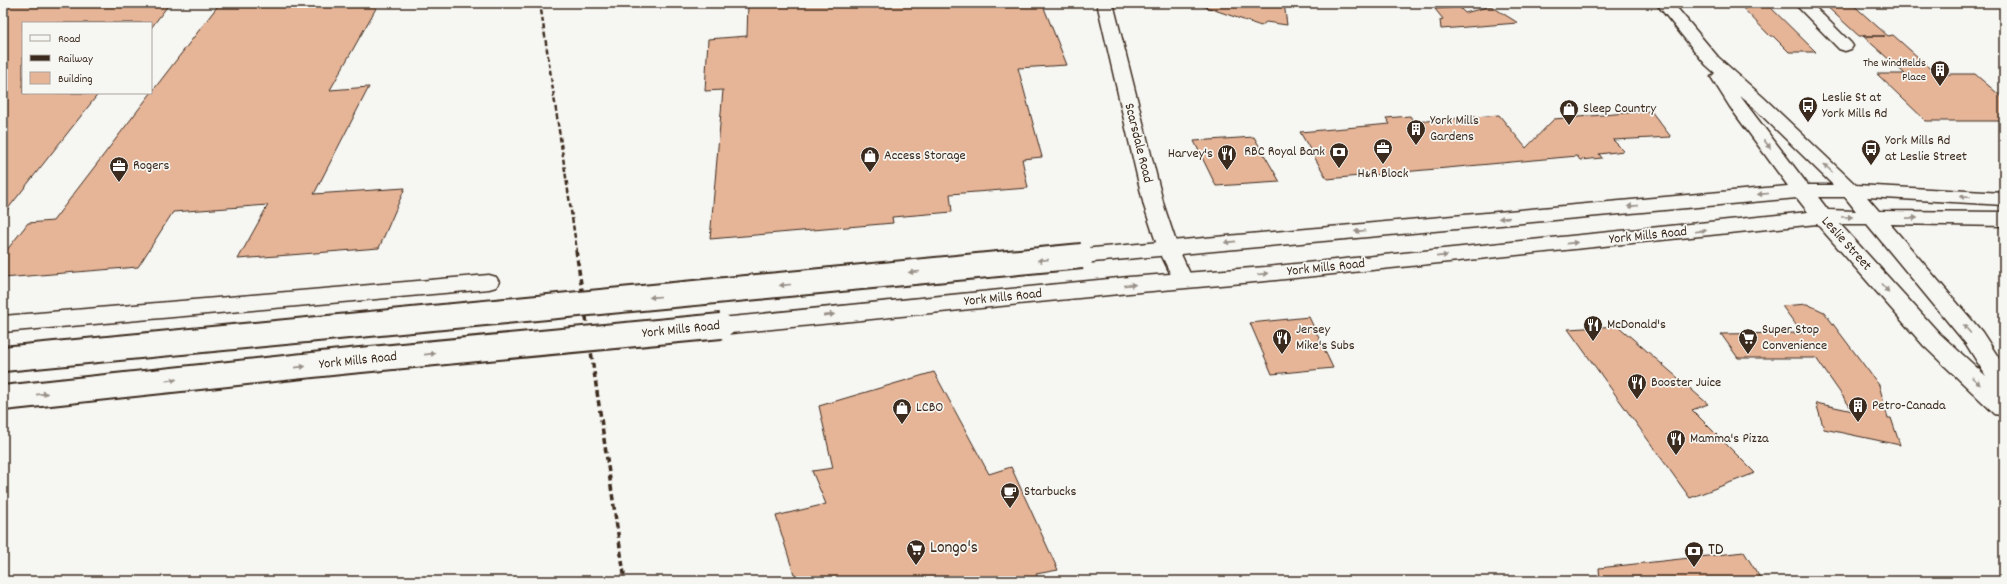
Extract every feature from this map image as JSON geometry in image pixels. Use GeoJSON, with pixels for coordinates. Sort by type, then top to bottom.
{"type":"FeatureCollection","features":[{"type":"Feature","properties":{"kind":"main road","name":"Leslie Street"},"geometry":{"type":"LineString","coordinates":[[1664,3],[1712,61],[1779,121],[1850,190],[1974,338],[2004,385]]}},
{"type":"Feature","properties":{"kind":"main road","name":"Leslie Street"},"geometry":{"type":"LineString","coordinates":[[1712,61],[1736,103],[1822,217],[1932,340],[2004,407]]}},
{"type":"Feature","properties":{"kind":"main road"},"geometry":{"type":"LineString","coordinates":[[3,359],[1082,256],[1802,191],[1850,190],[2004,199]]}},
{"type":"Feature","properties":{"kind":"main road","name":"York Mills Road"},"geometry":{"type":"LineString","coordinates":[[3,398],[350,361],[1463,254],[1822,217],[2004,219]]}},
{"type":"Feature","properties":{"kind":"street","name":"Scarsdale Road"},"geometry":{"type":"LineString","coordinates":[[1105,3],[1154,206],[1168,248],[1183,280]]}},
{"type":"Feature","properties":{"kind":"street"},"geometry":{"type":"LineString","coordinates":[[1802,3],[1845,46]]}},
{"type":"Feature","properties":{"kind":"street"},"geometry":{"type":"LineString","coordinates":[[3,324],[489,282]]}},
{"type":"Feature","properties":{"kind":"building"},"geometry":{"type":"Polygon","coordinates":[[[3,3],[170,3],[152,27],[152,22],[22,22],[22,94],[98,94],[3,215],[3,3]]]}},
{"type":"Feature","properties":{"kind":"building"},"geometry":{"type":"Polygon","coordinates":[[[220,3],[379,3],[330,90],[369,87],[314,194],[405,188],[379,248],[238,259],[268,205],[173,212],[138,267],[3,278],[3,255],[28,223],[53,221],[150,94],[152,94],[152,92],[220,3]]]}},
{"type":"Feature","properties":{"kind":"building"},"geometry":{"type":"Polygon","coordinates":[[[748,3],[1042,3],[1067,65],[1018,68],[1042,157],[1022,159],[1028,188],[950,194],[952,212],[892,217],[893,223],[710,239],[723,90],[705,91],[708,39],[747,36],[748,3]]]}},
{"type":"Feature","properties":{"kind":"building"},"geometry":{"type":"Polygon","coordinates":[[[1203,3],[1284,3],[1287,25],[1266,22],[1261,26],[1203,6],[1203,3]]]}},
{"type":"Feature","properties":{"kind":"building"},"geometry":{"type":"Polygon","coordinates":[[[1738,3],[1766,3],[1816,52],[1789,52],[1773,36],[1770,36],[1738,3]]]}},
{"type":"Feature","properties":{"kind":"building","name":"The Windfields Place"},"geometry":{"type":"Polygon","coordinates":[[[1823,3],[1851,3],[1888,36],[1893,35],[1937,74],[1975,74],[2004,99],[2004,121],[1926,121],[1877,74],[1905,74],[1863,36],[1859,36],[1823,3]]]}},
{"type":"Feature","properties":{"kind":"building"},"geometry":{"type":"Polygon","coordinates":[[[1491,6],[1518,23],[1441,29],[1440,20],[1443,19],[1435,9],[1459,7],[1465,13],[1491,6]]]}},
{"type":"Feature","properties":{"kind":"building","name":"York Mills Gardens"},"geometry":{"type":"Polygon","coordinates":[[[1651,111],[1671,137],[1613,140],[1624,151],[1599,154],[1602,158],[1580,160],[1577,156],[1327,179],[1300,132],[1390,124],[1386,118],[1410,116],[1414,122],[1499,115],[1526,148],[1554,119],[1651,111]]]}},
{"type":"Feature","properties":{"kind":"building"},"geometry":{"type":"Polygon","coordinates":[[[1254,137],[1280,182],[1216,186],[1194,141],[1254,137]]]}},
{"type":"Feature","properties":{"kind":"building"},"geometry":{"type":"Polygon","coordinates":[[[1807,304],[1824,312],[1879,385],[1888,418],[1891,418],[1900,445],[1824,429],[1816,403],[1853,411],[1816,358],[1738,358],[1721,334],[1802,333],[1782,306],[1807,304]]]}},
{"type":"Feature","properties":{"kind":"building"},"geometry":{"type":"Polygon","coordinates":[[[1309,317],[1333,368],[1272,374],[1250,323],[1309,317]]]}},
{"type":"Feature","properties":{"kind":"building"},"geometry":{"type":"Polygon","coordinates":[[[1618,326],[1708,404],[1692,410],[1755,473],[1690,498],[1568,329],[1618,326]]]}},
{"type":"Feature","properties":{"kind":"building"},"geometry":{"type":"Polygon","coordinates":[[[934,372],[989,474],[1011,467],[1058,570],[1036,574],[1040,581],[796,581],[776,516],[826,504],[812,471],[833,468],[819,406],[934,372]]]}},
{"type":"Feature","properties":{"kind":"building"},"geometry":{"type":"Polygon","coordinates":[[[1744,552],[1762,581],[1600,581],[1599,568],[1744,552]]]}},
{"type":"Feature","properties":{"kind":"railway"},"geometry":{"type":"LineString","coordinates":[[540,3],[577,251]]}},
{"type":"Feature","properties":{"kind":"railway"},"geometry":{"type":"LineString","coordinates":[[576,250],[625,581]]}},
{"type":"Feature","properties":{"kind":"place","name":"The Windfields Place"},"geometry":{"type":"Point","coordinates":[1940,87]}},
{"type":"Feature","properties":{"kind":"place","name":"Leslie St at York Mills Rd"},"geometry":{"type":"Point","coordinates":[1808,123]}},
{"type":"Feature","properties":{"kind":"place","name":"Sleep Country"},"geometry":{"type":"Point","coordinates":[1569,126]}},
{"type":"Feature","properties":{"kind":"place","name":"York Mills Gardens"},"geometry":{"type":"Point","coordinates":[1416,146]}},
{"type":"Feature","properties":{"kind":"place","name":"H&R Block"},"geometry":{"type":"Point","coordinates":[1383,165]}},
{"type":"Feature","properties":{"kind":"place","name":"York Mills Rd at Leslie Street"},"geometry":{"type":"Point","coordinates":[1871,166]}},
{"type":"Feature","properties":{"kind":"place","name":"RBC Royal Bank"},"geometry":{"type":"Point","coordinates":[1339,169]}},
{"type":"Feature","properties":{"kind":"place","name":"Harvey's"},"geometry":{"type":"Point","coordinates":[1227,171]}},
{"type":"Feature","properties":{"kind":"place","name":"Access Storage"},"geometry":{"type":"Point","coordinates":[870,173]}},
{"type":"Feature","properties":{"kind":"place","name":"Rogers"},"geometry":{"type":"Point","coordinates":[119,183]}},
{"type":"Feature","properties":{"kind":"place","name":"McDonald's"},"geometry":{"type":"Point","coordinates":[1593,342]}},
{"type":"Feature","properties":{"kind":"place","name":"Jersey Mike's Subs"},"geometry":{"type":"Point","coordinates":[1282,355]}},
{"type":"Feature","properties":{"kind":"place","name":"Super Stop Convenience"},"geometry":{"type":"Point","coordinates":[1748,355]}},
{"type":"Feature","properties":{"kind":"place","name":"Booster Juice"},"geometry":{"type":"Point","coordinates":[1637,400]}},
{"type":"Feature","properties":{"kind":"place","name":"Petro-Canada"},"geometry":{"type":"Point","coordinates":[1858,423]}},
{"type":"Feature","properties":{"kind":"place","name":"LCBO"},"geometry":{"type":"Point","coordinates":[902,425]}},
{"type":"Feature","properties":{"kind":"place","name":"Mamma's Pizza"},"geometry":{"type":"Point","coordinates":[1676,456]}},
{"type":"Feature","properties":{"kind":"place","name":"Starbucks"},"geometry":{"type":"Point","coordinates":[1010,509]}},
{"type":"Feature","properties":{"kind":"place","name":"Longo's"},"geometry":{"type":"Point","coordinates":[916,566]}},
{"type":"Feature","properties":{"kind":"place","name":"TD"},"geometry":{"type":"Point","coordinates":[1694,568]}}]}
